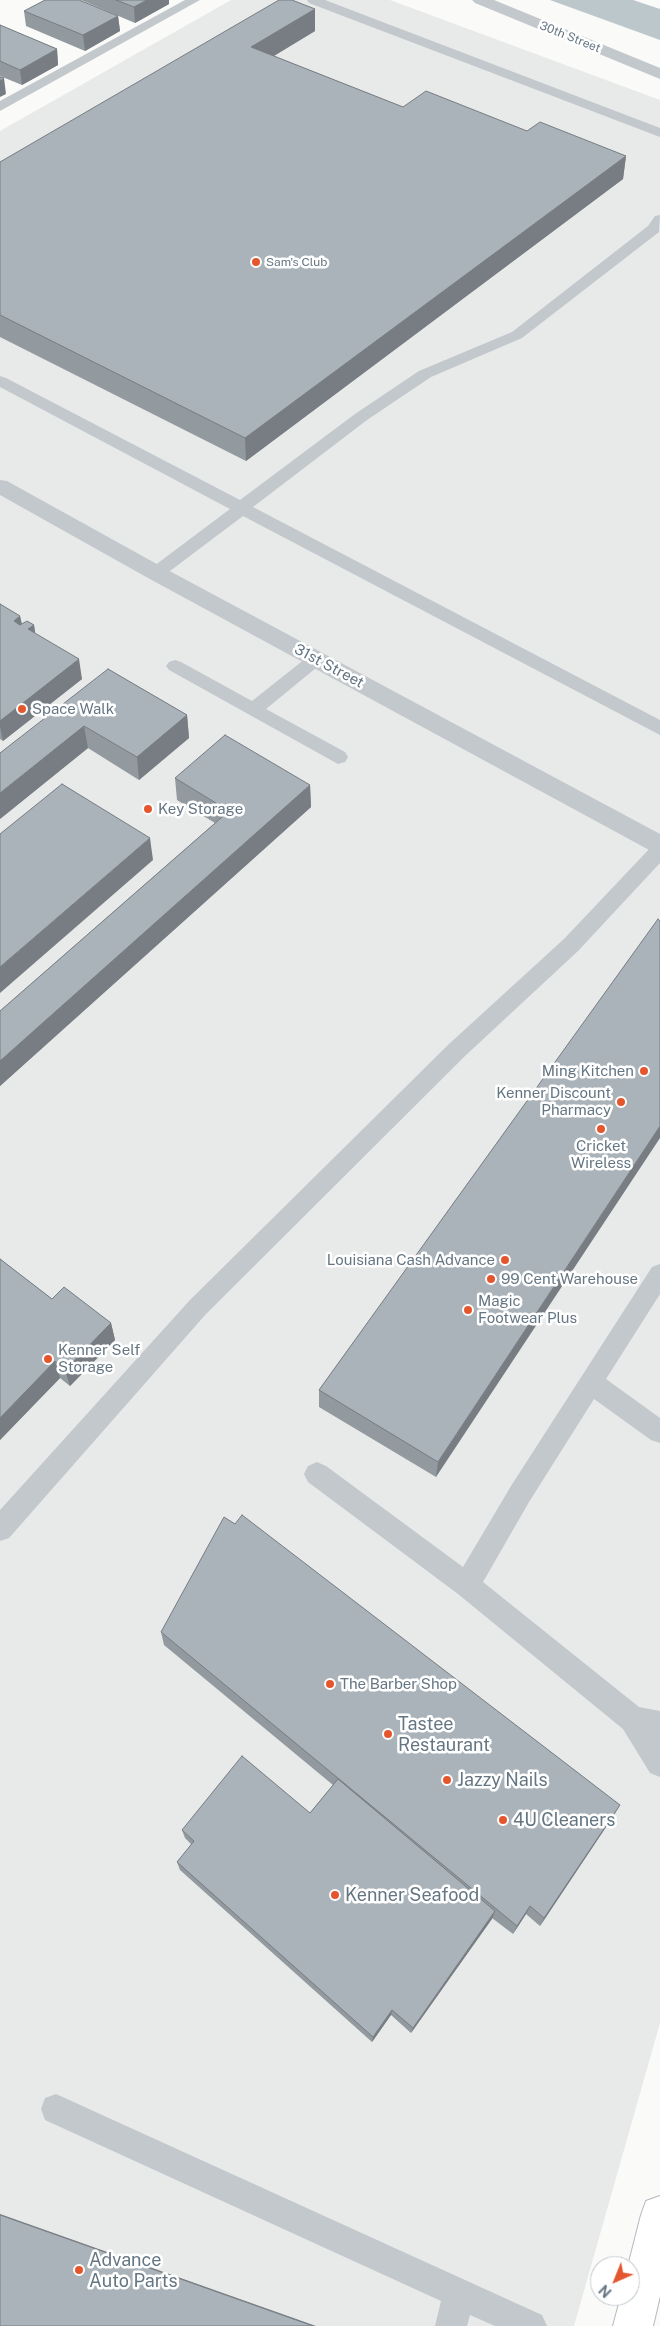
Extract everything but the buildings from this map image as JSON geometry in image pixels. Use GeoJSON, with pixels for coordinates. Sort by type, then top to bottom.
{"type":"FeatureCollection","features":[{"type":"Feature","properties":{"kind":"main road"},"geometry":{"type":"LineString","coordinates":[[633,2326],[660,2216]]}},
{"type":"Feature","properties":{"kind":"street","name":"30th Street"},"geometry":{"type":"LineString","coordinates":[[480,0],[660,74]]}},
{"type":"Feature","properties":{"kind":"street","name":"31st Street"},"geometry":{"type":"LineString","coordinates":[[0,486],[156,573],[660,845]]}},
{"type":"Feature","properties":{"kind":"lane"},"geometry":{"type":"LineString","coordinates":[[0,107],[194,0]]}},
{"type":"Feature","properties":{"kind":"lane"},"geometry":{"type":"LineString","coordinates":[[313,0],[660,132]]}},
{"type":"Feature","properties":{"kind":"lane"},"geometry":{"type":"LineString","coordinates":[[156,573],[361,417],[425,374],[517,335],[654,229],[660,219]]}},
{"type":"Feature","properties":{"kind":"lane"},"geometry":{"type":"LineString","coordinates":[[0,381],[660,728]]}},
{"type":"Feature","properties":{"kind":"lane"},"geometry":{"type":"LineString","coordinates":[[253,710],[316,659]]}},
{"type":"Feature","properties":{"kind":"lane"},"geometry":{"type":"LineString","coordinates":[[175,666],[338,757]]}},
{"type":"Feature","properties":{"kind":"lane"},"geometry":{"type":"LineString","coordinates":[[0,1529],[198,1307],[457,1050],[571,945],[660,850]]}},
{"type":"Feature","properties":{"kind":"lane"},"geometry":{"type":"LineString","coordinates":[[467,1585],[520,1494],[592,1383],[653,1302],[660,1274]]}},
{"type":"Feature","properties":{"kind":"lane"},"geometry":{"type":"LineString","coordinates":[[592,1383],[660,1432]]}},
{"type":"Feature","properties":{"kind":"lane"},"geometry":{"type":"LineString","coordinates":[[317,1474],[467,1585],[634,1719],[660,1764]]}},
{"type":"Feature","properties":{"kind":"lane"},"geometry":{"type":"LineString","coordinates":[[634,1719],[660,1725]]}},
{"type":"Feature","properties":{"kind":"lane"},"geometry":{"type":"LineString","coordinates":[[56,2109],[531,2326]]}},
{"type":"Feature","properties":{"kind":"lane"},"geometry":{"type":"LineString","coordinates":[[451,2326],[459,2294]]}},
{"type":"Feature","properties":{"kind":"shaded area"},"geometry":{"type":"Polygon","coordinates":[[[231,0],[390,0],[660,100],[660,2023],[594,2256],[590,2256],[590,2270],[574,2326],[0,2326],[0,131],[231,0]]]}},
{"type":"Feature","properties":{"kind":"shaded area"},"geometry":{"type":"Polygon","coordinates":[[[550,0],[633,0],[660,9],[660,40],[550,0]]]}},
{"type":"Feature","properties":{"kind":"place","name":"Sam's Club"},"geometry":{"type":"Point","coordinates":[256,262]}},
{"type":"Feature","properties":{"kind":"place","name":"Space Walk"},"geometry":{"type":"Point","coordinates":[22,709]}},
{"type":"Feature","properties":{"kind":"place","name":"Key Storage"},"geometry":{"type":"Point","coordinates":[148,809]}},
{"type":"Feature","properties":{"kind":"place","name":"Ming Kitchen"},"geometry":{"type":"Point","coordinates":[644,1071]}},
{"type":"Feature","properties":{"kind":"place","name":"Kenner Discount Pharmacy"},"geometry":{"type":"Point","coordinates":[621,1102]}},
{"type":"Feature","properties":{"kind":"place","name":"Cricket Wireless"},"geometry":{"type":"Point","coordinates":[601,1129]}},
{"type":"Feature","properties":{"kind":"place","name":"Louisiana Cash Advance"},"geometry":{"type":"Point","coordinates":[505,1260]}},
{"type":"Feature","properties":{"kind":"place","name":"99 Cent Warehouse"},"geometry":{"type":"Point","coordinates":[491,1279]}},
{"type":"Feature","properties":{"kind":"place","name":"Magic Footwear Plus"},"geometry":{"type":"Point","coordinates":[468,1310]}},
{"type":"Feature","properties":{"kind":"place","name":"Kenner Self Storage"},"geometry":{"type":"Point","coordinates":[48,1359]}},
{"type":"Feature","properties":{"kind":"place","name":"The Barber Shop"},"geometry":{"type":"Point","coordinates":[330,1684]}},
{"type":"Feature","properties":{"kind":"place","name":"Tastee Restaurant"},"geometry":{"type":"Point","coordinates":[388,1734]}},
{"type":"Feature","properties":{"kind":"place","name":"Jazzy Nails"},"geometry":{"type":"Point","coordinates":[447,1780]}},
{"type":"Feature","properties":{"kind":"place","name":"4U Cleaners"},"geometry":{"type":"Point","coordinates":[503,1820]}},
{"type":"Feature","properties":{"kind":"place","name":"Kenner Seafood"},"geometry":{"type":"Point","coordinates":[335,1895]}},
{"type":"Feature","properties":{"kind":"place","name":"Advance Auto Parts"},"geometry":{"type":"Point","coordinates":[79,2270]}}]}
